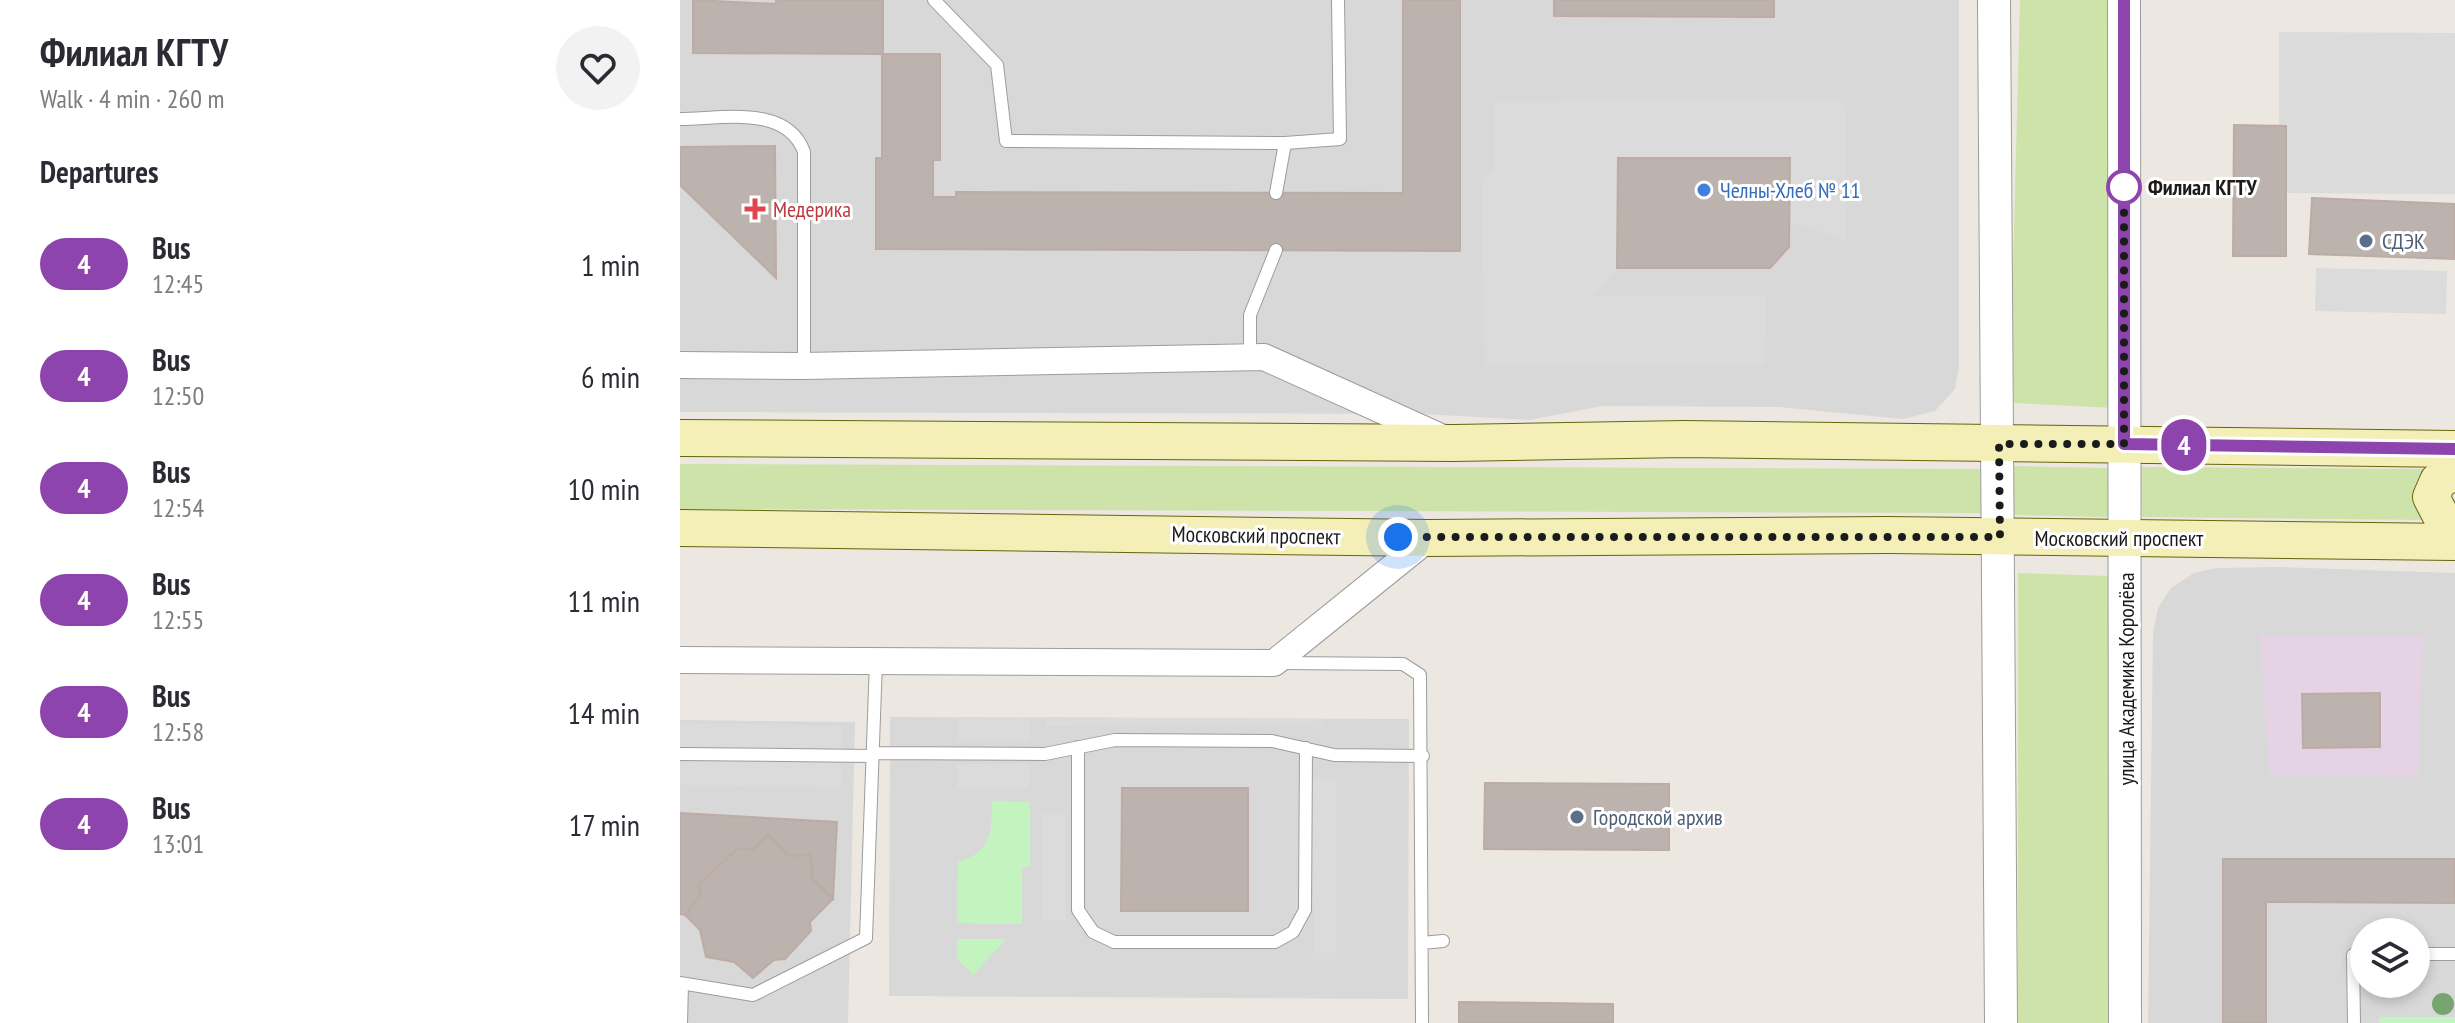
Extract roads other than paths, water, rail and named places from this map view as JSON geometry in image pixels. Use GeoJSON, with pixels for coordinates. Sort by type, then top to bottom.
{"type":"FeatureCollection","features":[{"type":"Feature","properties":{"kind":"main road"},"geometry":{"type":"LineString","coordinates":[[680,438],[1454,443],[1685,439],[2455,449]]}},
{"type":"Feature","properties":{"kind":"main road"},"geometry":{"type":"LineString","coordinates":[[2455,471],[2438,481],[2431,497],[2442,518],[2455,524]]}},
{"type":"Feature","properties":{"kind":"main road","name":"Московский проспект"},"geometry":{"type":"LineString","coordinates":[[680,528],[1429,538],[1888,535],[2455,542]]}},
{"type":"Feature","properties":{"kind":"street"},"geometry":{"type":"LineString","coordinates":[[1994,0],[2001,1023]]}},
{"type":"Feature","properties":{"kind":"street","name":"улица Академика Королёва"},"geometry":{"type":"LineString","coordinates":[[2124,0],[2125,1023]]}},
{"type":"Feature","properties":{"kind":"street"},"geometry":{"type":"LineString","coordinates":[[680,365],[804,366],[1264,357],[1454,443]]}},
{"type":"Feature","properties":{"kind":"street"},"geometry":{"type":"LineString","coordinates":[[680,660],[1274,663],[1429,538]]}},
{"type":"Feature","properties":{"kind":"lane"},"geometry":{"type":"LineString","coordinates":[[934,0],[997,65],[1006,141],[1285,143],[1340,139],[1338,0]]}},
{"type":"Feature","properties":{"kind":"lane"},"geometry":{"type":"LineString","coordinates":[[680,119],[765,119],[788,128],[801,143],[804,366]]}},
{"type":"Feature","properties":{"kind":"lane"},"geometry":{"type":"LineString","coordinates":[[1276,193],[1285,143]]}},
{"type":"Feature","properties":{"kind":"lane"},"geometry":{"type":"LineString","coordinates":[[1250,358],[1250,315],[1276,250]]}},
{"type":"Feature","properties":{"kind":"lane"},"geometry":{"type":"LineString","coordinates":[[681,1023],[681,984],[753,995],[866,938],[876,661]]}},
{"type":"Feature","properties":{"kind":"lane"},"geometry":{"type":"LineString","coordinates":[[1274,663],[1411,666],[1420,675],[1423,756],[1422,1023]]}},
{"type":"Feature","properties":{"kind":"lane"},"geometry":{"type":"LineString","coordinates":[[680,754],[1045,754],[1115,740],[1280,742],[1334,755],[1423,756]]}},
{"type":"Feature","properties":{"kind":"lane"},"geometry":{"type":"LineString","coordinates":[[1078,747],[1078,910],[1093,932],[1114,942],[1275,942],[1293,932],[1305,910],[1306,748]]}},
{"type":"Feature","properties":{"kind":"lane"},"geometry":{"type":"LineString","coordinates":[[1422,943],[1443,941]]}},
{"type":"Feature","properties":{"kind":"lane"},"geometry":{"type":"LineString","coordinates":[[2430,954],[2455,954]]}},
{"type":"Feature","properties":{"kind":"lane"},"geometry":{"type":"LineString","coordinates":[[2354,998],[2354,1023]]}},
{"type":"Feature","properties":{"kind":"place","name":"Филиал КГТУ"},"geometry":{"type":"Point","coordinates":[2124,187]}},
{"type":"Feature","properties":{"kind":"place","name":"Челны-Хлеб № 11"},"geometry":{"type":"Point","coordinates":[1704,190]}},
{"type":"Feature","properties":{"kind":"place","name":"Медерика"},"geometry":{"type":"Point","coordinates":[755,209]}},
{"type":"Feature","properties":{"kind":"place","name":"СДЭК"},"geometry":{"type":"Point","coordinates":[2366,241]}},
{"type":"Feature","properties":{"kind":"place","name":"Городской архив"},"geometry":{"type":"Point","coordinates":[1577,817]}}]}
